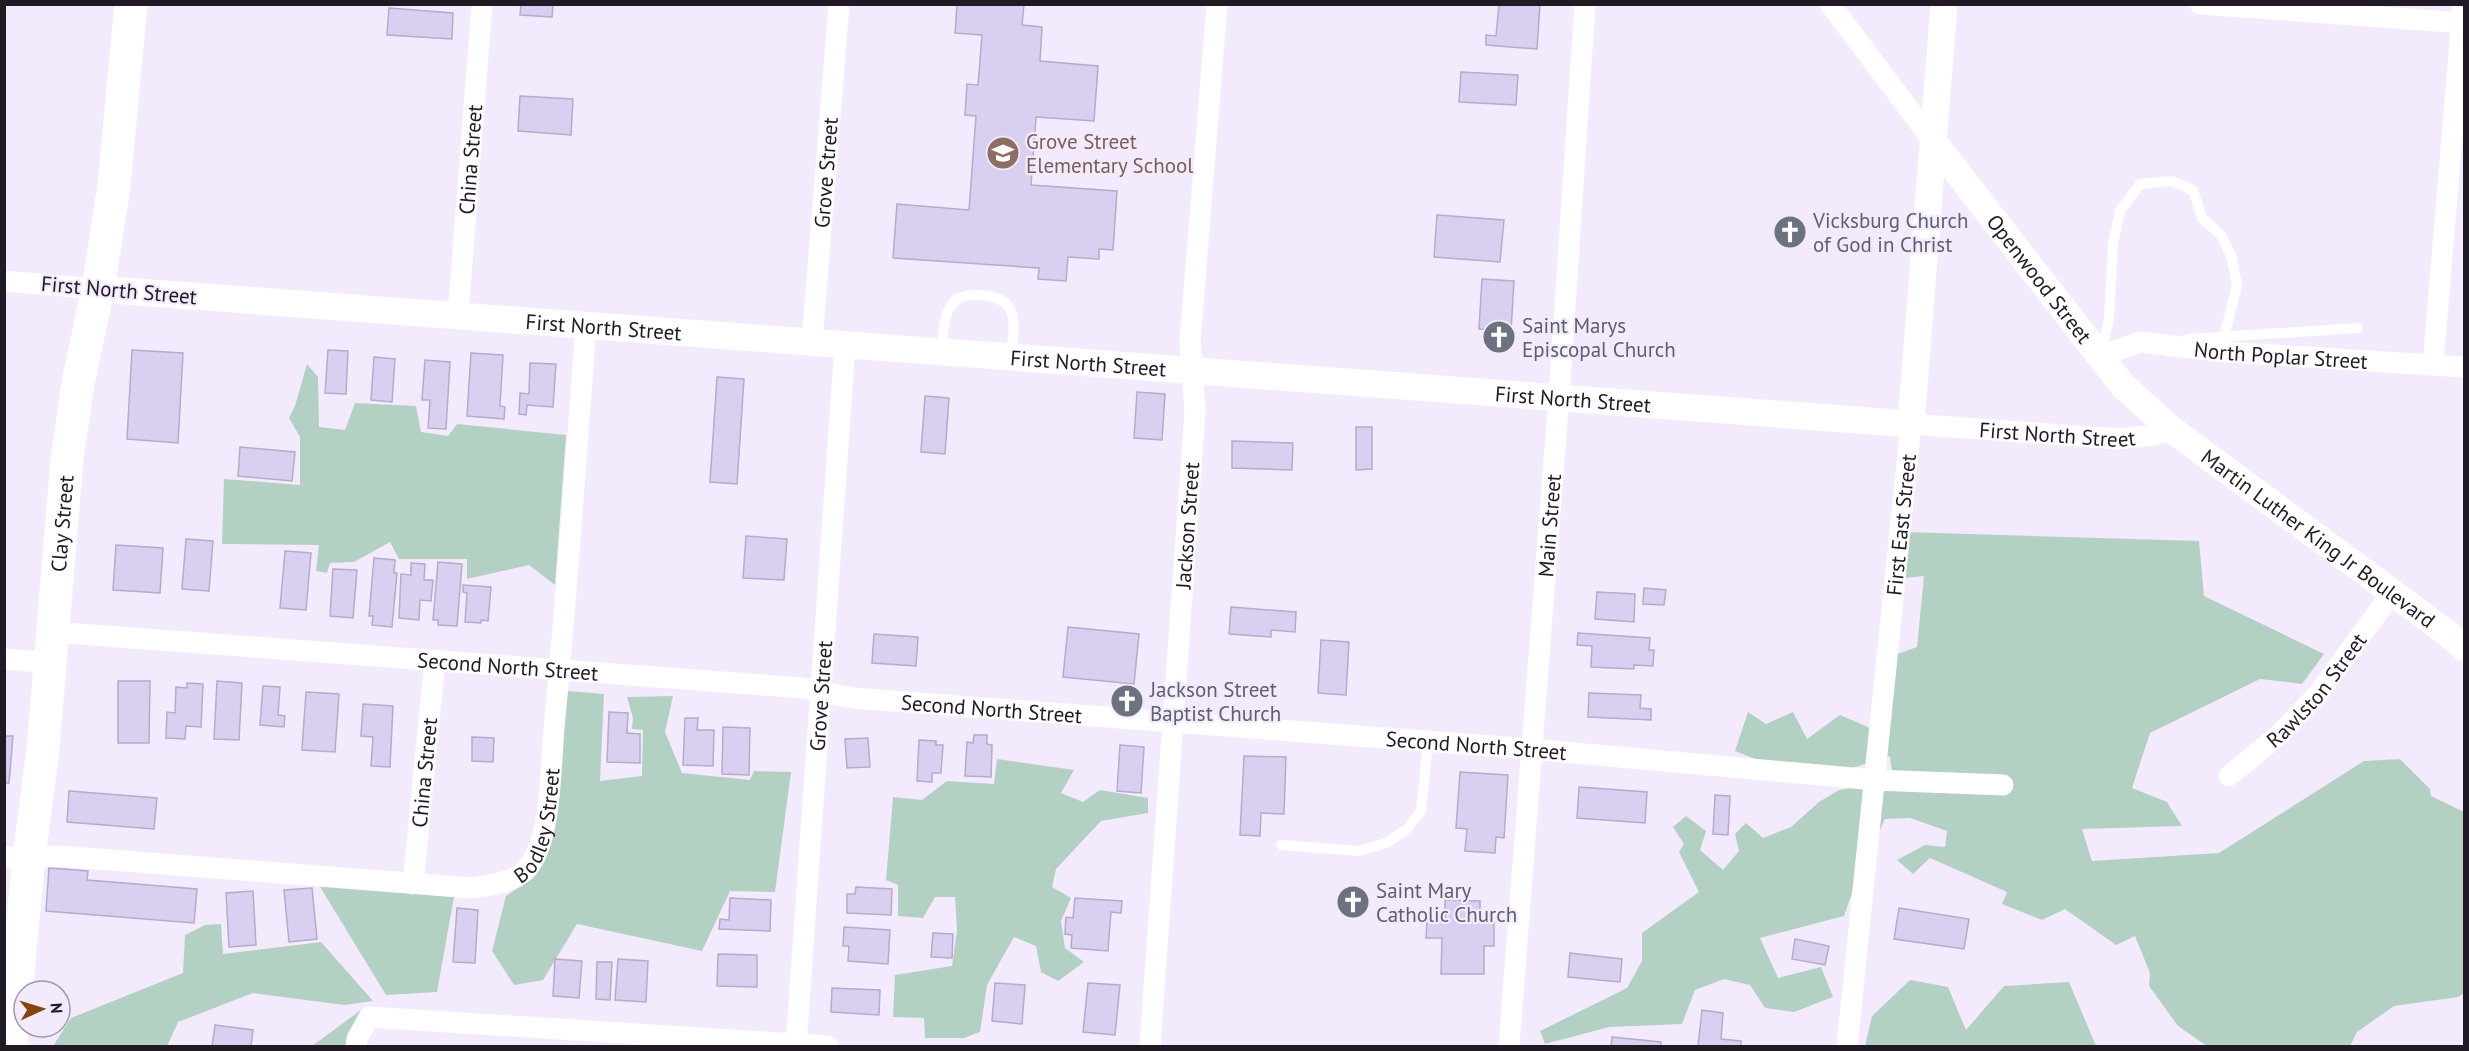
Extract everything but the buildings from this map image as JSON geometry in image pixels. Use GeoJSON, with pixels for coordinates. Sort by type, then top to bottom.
{"type":"FeatureCollection","features":[{"type":"Feature","properties":{"kind":"main road","name":"Clay Street"},"geometry":{"type":"LineString","coordinates":[[11,1047],[17,857],[52,648],[67,459],[78,383],[98,290],[114,186],[131,4]]}},
{"type":"Feature","properties":{"kind":"street","name":"China Street"},"geometry":{"type":"LineString","coordinates":[[458,315],[482,4]]}},
{"type":"Feature","properties":{"kind":"street","name":"Grove Street"},"geometry":{"type":"LineString","coordinates":[[812,342],[839,4]]}},
{"type":"Feature","properties":{"kind":"street","name":"Jackson Street"},"geometry":{"type":"LineString","coordinates":[[1150,1047],[1195,411],[1190,342],[1217,4]]}},
{"type":"Feature","properties":{"kind":"street","name":"Main Street"},"geometry":{"type":"LineString","coordinates":[[1509,1047],[1585,4]]}},
{"type":"Feature","properties":{"kind":"street","name":"Openwood Street"},"geometry":{"type":"LineString","coordinates":[[1830,4],[2123,386],[2171,429]]}},
{"type":"Feature","properties":{"kind":"street","name":"First East Street"},"geometry":{"type":"LineString","coordinates":[[1847,1047],[1911,424],[1944,4]]}},
{"type":"Feature","properties":{"kind":"street"},"geometry":{"type":"LineString","coordinates":[[2200,4],[2463,16],[2433,365]]}},
{"type":"Feature","properties":{"kind":"street","name":"First North Street"},"geometry":{"type":"LineString","coordinates":[[4,281],[98,290],[2118,439],[2154,435],[2171,429]]}},
{"type":"Feature","properties":{"kind":"street","name":"Bodley Street"},"geometry":{"type":"LineString","coordinates":[[17,857],[60,856],[472,888],[515,879],[532,863],[546,815],[586,325]]}},
{"type":"Feature","properties":{"kind":"street","name":"North Poplar Street"},"geometry":{"type":"LineString","coordinates":[[2101,356],[2140,342],[2225,352],[2464,367]]}},
{"type":"Feature","properties":{"kind":"street","name":"Grove Street"},"geometry":{"type":"LineString","coordinates":[[796,1045],[823,692],[845,345]]}},
{"type":"Feature","properties":{"kind":"street","name":"Martin Luther King Jr Boulevard"},"geometry":{"type":"LineString","coordinates":[[2171,429],[2447,633],[2464,648]]}},
{"type":"Feature","properties":{"kind":"street","name":"Rawlston Street"},"geometry":{"type":"LineString","coordinates":[[2229,776],[2281,733],[2318,694],[2392,593]]}},
{"type":"Feature","properties":{"kind":"street","name":"Second North Street"},"geometry":{"type":"LineString","coordinates":[[4,659],[52,648],[435,660],[803,688],[853,698],[1531,749],[1875,780],[2003,784]]}},
{"type":"Feature","properties":{"kind":"street","name":"China Street"},"geometry":{"type":"LineString","coordinates":[[412,884],[435,660]]}},
{"type":"Feature","properties":{"kind":"street"},"geometry":{"type":"LineString","coordinates":[[356,1047],[357,1039],[369,1017],[828,1047]]}},
{"type":"Feature","properties":{"kind":"lane"},"geometry":{"type":"LineString","coordinates":[[2101,356],[2109,319],[2113,243],[2120,211],[2140,184],[2172,181],[2193,190],[2202,218],[2221,235],[2232,258],[2237,286],[2224,337]]}},
{"type":"Feature","properties":{"kind":"lane"},"geometry":{"type":"LineString","coordinates":[[941,352],[944,326],[949,311],[957,299],[966,295],[994,296],[1006,303],[1012,314],[1015,328],[1010,357]]}},
{"type":"Feature","properties":{"kind":"lane"},"geometry":{"type":"LineString","coordinates":[[2140,342],[2358,328]]}},
{"type":"Feature","properties":{"kind":"lane"},"geometry":{"type":"LineString","coordinates":[[1281,845],[1359,851],[1386,843],[1406,830],[1421,811],[1428,742]]}},
{"type":"Feature","properties":{"kind":"green space"},"geometry":{"type":"Polygon","coordinates":[[[307,364],[318,377],[319,427],[345,430],[355,403],[416,406],[421,432],[448,436],[457,424],[566,435],[555,585],[529,565],[467,579],[467,559],[399,559],[390,542],[354,562],[330,563],[327,573],[316,571],[319,545],[222,544],[224,479],[300,485],[300,437],[289,418],[295,406],[307,364]]]}},
{"type":"Feature","properties":{"kind":"green space"},"geometry":{"type":"Polygon","coordinates":[[[1904,532],[2199,541],[2204,596],[2324,654],[2302,684],[2260,679],[2150,733],[2132,788],[2167,802],[2182,826],[2082,829],[2092,861],[2219,853],[2364,761],[2400,759],[2430,789],[2431,796],[2464,812],[2464,993],[2458,997],[2394,1006],[2357,1032],[2350,1046],[2207,1046],[2178,1026],[2149,986],[2150,973],[2135,936],[2116,945],[2065,909],[2042,920],[2002,904],[2007,892],[1930,858],[1913,874],[1897,860],[1925,845],[1945,847],[1947,831],[1910,818],[1885,819],[1856,881],[1844,916],[1760,938],[1778,978],[1821,967],[1833,997],[1794,1012],[1765,1008],[1750,985],[1724,979],[1695,990],[1682,1024],[1609,1027],[1545,1044],[1540,1031],[1627,988],[1642,961],[1642,933],[1699,892],[1679,852],[1684,844],[1673,827],[1686,816],[1706,831],[1700,850],[1723,870],[1739,851],[1735,834],[1746,823],[1763,838],[1791,827],[1819,802],[1839,790],[1893,780],[1890,756],[1824,777],[1790,773],[1735,751],[1748,712],[1766,724],[1793,712],[1807,739],[1840,715],[1870,728],[1892,718],[1874,677],[1889,657],[1917,647],[1924,576],[1896,579],[1904,532]]]}},
{"type":"Feature","properties":{"kind":"green space"},"geometry":{"type":"Polygon","coordinates":[[[568,691],[604,694],[600,781],[642,776],[643,730],[632,729],[633,718],[627,697],[673,696],[665,732],[682,773],[750,780],[754,771],[791,772],[775,892],[730,891],[702,951],[577,924],[543,980],[514,985],[492,951],[506,896],[526,882],[568,691]]]}},
{"type":"Feature","properties":{"kind":"green space"},"geometry":{"type":"Polygon","coordinates":[[[997,759],[1074,770],[1061,793],[1083,802],[1100,790],[1148,798],[1148,813],[1101,821],[1056,869],[1052,887],[1071,898],[1061,921],[1065,948],[1084,962],[1058,981],[1041,972],[1036,946],[1014,937],[987,985],[980,1032],[964,1038],[925,1038],[924,1018],[893,1017],[895,975],[952,966],[957,930],[955,897],[935,897],[923,918],[898,916],[898,885],[886,880],[893,797],[922,800],[947,781],[994,784],[997,759]]]}},
{"type":"Feature","properties":{"kind":"green space"},"geometry":{"type":"Polygon","coordinates":[[[319,885],[454,897],[437,992],[386,995],[319,885]]]}},
{"type":"Feature","properties":{"kind":"green space"},"geometry":{"type":"Polygon","coordinates":[[[221,924],[223,954],[321,942],[373,1001],[344,1005],[253,993],[178,1022],[167,1046],[53,1046],[58,1039],[72,1039],[72,1018],[183,973],[185,935],[205,925],[221,924]]]}},
{"type":"Feature","properties":{"kind":"green space"},"geometry":{"type":"Polygon","coordinates":[[[1910,980],[1948,987],[1966,1030],[2004,986],[2069,982],[2096,1046],[1865,1046],[1872,1016],[1910,980]]]}},
{"type":"Feature","properties":{"kind":"green space"},"geometry":{"type":"Polygon","coordinates":[[[365,1007],[366,1015],[352,1046],[312,1046],[365,1007]]]}},
{"type":"Feature","properties":{"kind":"place","name":"Grove Street Elementary School"},"geometry":{"type":"Point","coordinates":[1003,153]}},
{"type":"Feature","properties":{"kind":"place","name":"Vicksburg Church of God in Christ"},"geometry":{"type":"Point","coordinates":[1790,232]}},
{"type":"Feature","properties":{"kind":"place","name":"Saint Marys Episcopal Church"},"geometry":{"type":"Point","coordinates":[1499,337]}},
{"type":"Feature","properties":{"kind":"place","name":"Jackson Street Baptist Church"},"geometry":{"type":"Point","coordinates":[1127,701]}},
{"type":"Feature","properties":{"kind":"place","name":"Saint Mary Catholic Church"},"geometry":{"type":"Point","coordinates":[1353,902]}}]}
